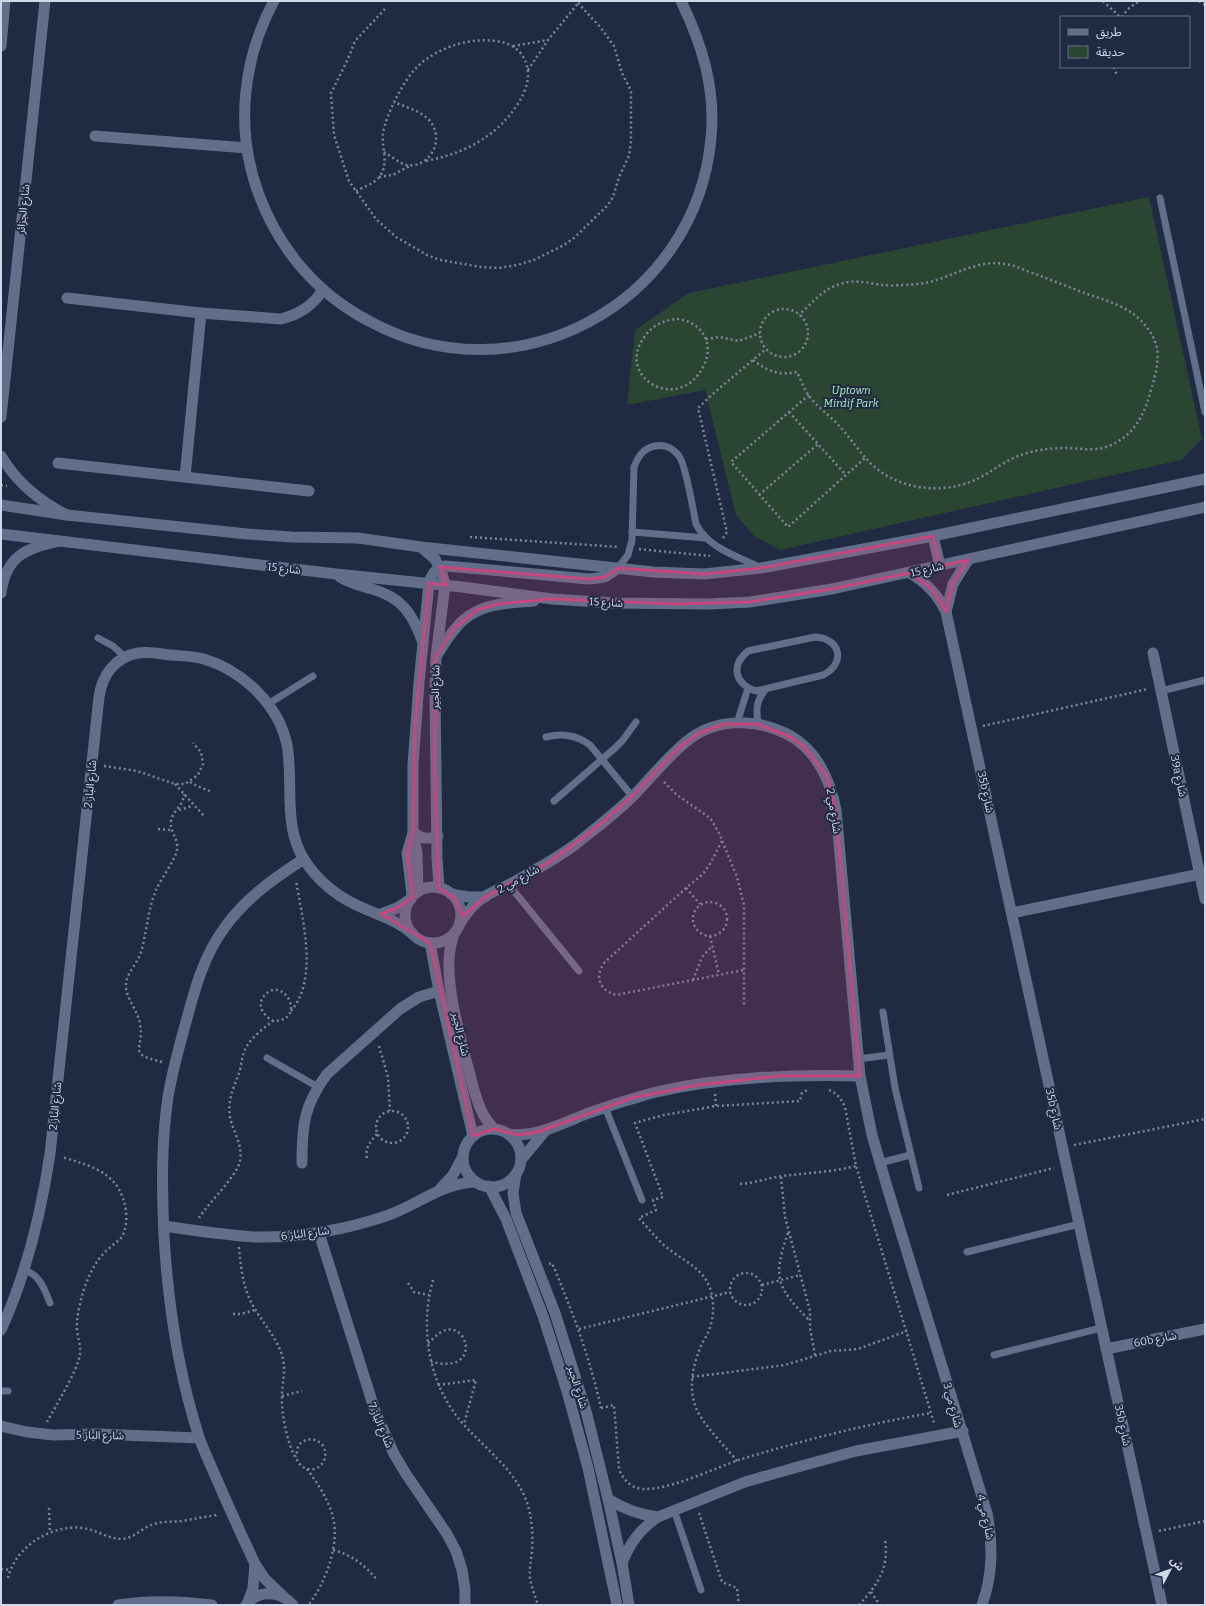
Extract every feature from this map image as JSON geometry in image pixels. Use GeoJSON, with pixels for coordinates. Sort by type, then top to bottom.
{"type":"FeatureCollection","features":[{"type":"Feature","properties":{"kind":"street"},"geometry":{"type":"LineString","coordinates":[[1,46],[5,1]]}},
{"type":"Feature","properties":{"kind":"street","name":"شارع الجزائر"},"geometry":{"type":"LineString","coordinates":[[1,417],[45,1]]}},
{"type":"Feature","properties":{"kind":"street"},"geometry":{"type":"LineString","coordinates":[[274,1],[256,41],[249,67],[244,114],[246,148],[253,180],[265,211],[277,234],[300,266],[322,290],[352,312],[385,330],[412,340],[456,349],[493,350],[529,345],[564,334],[598,318],[628,297],[654,271],[676,242],[693,209],[705,174],[711,138],[712,101],[706,64],[695,29],[681,1]]}},
{"type":"Feature","properties":{"kind":"street"},"geometry":{"type":"LineString","coordinates":[[95,136],[246,148]]}},
{"type":"Feature","properties":{"kind":"street"},"geometry":{"type":"LineString","coordinates":[[66,298],[201,313],[281,318],[294,316],[305,310],[315,302],[322,290]]}},
{"type":"Feature","properties":{"kind":"street"},"geometry":{"type":"LineString","coordinates":[[185,477],[201,313]]}},
{"type":"Feature","properties":{"kind":"street"},"geometry":{"type":"LineString","coordinates":[[1,456],[12,472],[31,492],[42,501],[67,515]]}},
{"type":"Feature","properties":{"kind":"street"},"geometry":{"type":"LineString","coordinates":[[58,463],[309,491]]}},
{"type":"Feature","properties":{"kind":"street"},"geometry":{"type":"LineString","coordinates":[[1,505],[67,515],[269,536],[358,538],[421,547],[653,572],[698,574],[761,568],[933,536],[1205,479]]}},
{"type":"Feature","properties":{"kind":"street","name":"شارع 15"},"geometry":{"type":"LineString","coordinates":[[1,534],[336,574],[429,583],[552,599],[613,603],[676,604],[750,602],[832,590],[1205,507]]}},
{"type":"Feature","properties":{"kind":"street"},"geometry":{"type":"LineString","coordinates":[[933,536],[940,566]]}},
{"type":"Feature","properties":{"kind":"street"},"geometry":{"type":"LineString","coordinates":[[1,593],[4,575],[15,559],[32,548],[59,541]]}},
{"type":"Feature","properties":{"kind":"street","name":"شارع الجير"},"geometry":{"type":"LineString","coordinates":[[421,547],[435,559],[440,568],[445,585],[436,657],[435,761],[438,836],[444,857],[445,891]]}},
{"type":"Feature","properties":{"kind":"street","name":"35b شارع"},"geometry":{"type":"LineString","coordinates":[[946,612],[953,584],[968,560]]}},
{"type":"Feature","properties":{"kind":"street"},"geometry":{"type":"LineString","coordinates":[[429,583],[432,574],[440,568],[446,566],[589,579],[605,577],[618,568]]}},
{"type":"Feature","properties":{"kind":"street","name":"35b شارع"},"geometry":{"type":"LineString","coordinates":[[910,573],[932,589],[938,596],[946,612],[1162,1605]]}},
{"type":"Feature","properties":{"kind":"street"},"geometry":{"type":"LineString","coordinates":[[336,574],[349,582],[376,590],[395,599],[406,609],[415,621],[423,643]]}},
{"type":"Feature","properties":{"kind":"street","name":"شارع الجير"},"geometry":{"type":"LineString","coordinates":[[414,896],[418,857],[413,832],[413,765],[415,724],[429,583]]}},
{"type":"Feature","properties":{"kind":"street"},"geometry":{"type":"LineString","coordinates":[[436,657],[454,629],[477,610],[498,604],[552,599]]}},
{"type":"Feature","properties":{"kind":"street","name":"شارع الباز 2"},"geometry":{"type":"LineString","coordinates":[[1,1330],[23,1269],[40,1212],[50,1154],[100,687],[109,669],[116,662],[125,657],[144,652],[190,656],[204,659],[219,665],[241,678],[258,692],[276,716],[287,744],[289,762],[290,812],[297,844],[304,859],[315,874],[329,888],[362,908],[381,914],[398,923],[413,934]]}},
{"type":"Feature","properties":{"kind":"street","name":"39a شارع"},"geometry":{"type":"LineString","coordinates":[[1153,653],[1202,873],[1205,898]]}},
{"type":"Feature","properties":{"kind":"street","name":"شارع مي 2"},"geometry":{"type":"LineString","coordinates":[[460,923],[471,909],[485,897],[549,862],[571,847],[632,796],[678,748],[699,733],[711,727],[737,723],[758,724],[776,729],[806,748],[827,776],[833,793],[836,810],[860,1076]]}},
{"type":"Feature","properties":{"kind":"street"},"geometry":{"type":"LineString","coordinates":[[413,832],[417,836],[427,839],[438,836]]}},
{"type":"Feature","properties":{"kind":"street"},"geometry":{"type":"LineString","coordinates":[[293,1605],[265,1579],[255,1564],[200,1438],[187,1396],[178,1354],[170,1304],[162,1194],[163,1155],[168,1097],[174,1066],[195,986],[203,966],[224,928],[238,910],[263,887],[304,859]]}},
{"type":"Feature","properties":{"kind":"street"},"geometry":{"type":"LineString","coordinates":[[1012,913],[1202,873]]}},
{"type":"Feature","properties":{"kind":"street"},"geometry":{"type":"LineString","coordinates":[[381,914],[397,908],[414,896],[428,888],[445,891],[459,904],[461,917],[460,923],[454,934],[443,941],[430,943],[413,934],[407,923],[406,910],[414,896]]}},
{"type":"Feature","properties":{"kind":"street","name":"شارع مي 2"},"geometry":{"type":"LineString","coordinates":[[445,891],[468,897],[485,897]]}},
{"type":"Feature","properties":{"kind":"street","name":"شارع الجير"},"geometry":{"type":"LineString","coordinates":[[454,934],[450,948],[449,962],[451,990],[456,1017],[467,1064],[483,1115],[494,1129]]}},
{"type":"Feature","properties":{"kind":"street","name":"شارع الجير"},"geometry":{"type":"LineString","coordinates":[[430,943],[439,991],[473,1136]]}},
{"type":"Feature","properties":{"kind":"street"},"geometry":{"type":"LineString","coordinates":[[302,1163],[302,1132],[305,1116],[310,1101],[327,1074],[409,1002],[429,993],[439,991]]}},
{"type":"Feature","properties":{"kind":"street"},"geometry":{"type":"LineString","coordinates":[[547,1129],[521,1160],[516,1174],[512,1179],[501,1185],[489,1186],[476,1182],[466,1171],[463,1156],[468,1142],[479,1132],[494,1129],[508,1134],[528,1134],[547,1129],[605,1107],[654,1093],[739,1079],[792,1076],[860,1076]]}},
{"type":"Feature","properties":{"kind":"street","name":"شارع مي 3"},"geometry":{"type":"LineString","coordinates":[[622,1563],[632,1541],[648,1524],[658,1517],[745,1482],[856,1451],[963,1431],[880,1163],[860,1076]]}},
{"type":"Feature","properties":{"kind":"street"},"geometry":{"type":"LineString","coordinates":[[508,1134],[518,1145],[521,1160]]}},
{"type":"Feature","properties":{"kind":"street","name":"شارع الباز 6"},"geometry":{"type":"LineString","coordinates":[[439,1190],[453,1174],[463,1156]]}},
{"type":"Feature","properties":{"kind":"street","name":"شارع الجير"},"geometry":{"type":"LineString","coordinates":[[516,1174],[513,1193],[516,1213],[566,1347],[586,1412],[608,1499],[622,1563],[629,1605]]}},
{"type":"Feature","properties":{"kind":"street","name":"شارع الباز 6"},"geometry":{"type":"LineString","coordinates":[[164,1226],[238,1235],[275,1237],[319,1233],[359,1224],[387,1215],[413,1204],[439,1190],[457,1184],[476,1182]]}},
{"type":"Feature","properties":{"kind":"street","name":"شارع الجير"},"geometry":{"type":"LineString","coordinates":[[489,1186],[498,1202],[508,1226],[543,1316],[564,1384],[588,1468],[617,1605]]}},
{"type":"Feature","properties":{"kind":"street","name":"شارع الباز 7"},"geometry":{"type":"LineString","coordinates":[[319,1233],[375,1411],[394,1454],[447,1534],[456,1551],[463,1576],[465,1605]]}},
{"type":"Feature","properties":{"kind":"street","name":"60b شارع"},"geometry":{"type":"LineString","coordinates":[[1106,1348],[1205,1329]]}},
{"type":"Feature","properties":{"kind":"street","name":"شارع الباز 5"},"geometry":{"type":"LineString","coordinates":[[1,1426],[40,1434],[97,1434],[200,1438]]}},
{"type":"Feature","properties":{"kind":"street","name":"شارع مي 4"},"geometry":{"type":"LineString","coordinates":[[963,1431],[991,1531],[991,1568],[982,1605]]}},
{"type":"Feature","properties":{"kind":"street"},"geometry":{"type":"LineString","coordinates":[[608,1499],[627,1509],[647,1516],[658,1517]]}},
{"type":"Feature","properties":{"kind":"street"},"geometry":{"type":"LineString","coordinates":[[247,1604],[253,1588],[255,1564]]}},
{"type":"Feature","properties":{"kind":"street"},"geometry":{"type":"LineString","coordinates":[[247,1604],[262,1594],[269,1593],[284,1597]]}},
{"type":"Feature","properties":{"kind":"street"},"geometry":{"type":"LineString","coordinates":[[118,1605],[171,1602],[212,1605]]}},
{"type":"Feature","properties":{"kind":"lane"},"geometry":{"type":"LineString","coordinates":[[1160,198],[1205,412]]}},
{"type":"Feature","properties":{"kind":"lane"},"geometry":{"type":"LineString","coordinates":[[618,568],[628,555],[631,548],[634,467],[644,450],[654,446],[664,446],[673,449],[680,457],[684,466],[696,524],[706,538],[718,546],[761,568]]}},
{"type":"Feature","properties":{"kind":"lane"},"geometry":{"type":"LineString","coordinates":[[632,532],[706,538]]}},
{"type":"Feature","properties":{"kind":"lane"},"geometry":{"type":"LineString","coordinates":[[815,637],[824,637],[828,639],[836,648],[838,657],[836,665],[830,671],[823,675],[765,690],[756,691],[748,688],[741,682],[737,674],[737,665],[741,657],[748,651],[815,637]]}},
{"type":"Feature","properties":{"kind":"lane"},"geometry":{"type":"LineString","coordinates":[[98,638],[113,646],[125,657]]}},
{"type":"Feature","properties":{"kind":"lane"},"geometry":{"type":"LineString","coordinates":[[268,704],[313,676]]}},
{"type":"Feature","properties":{"kind":"lane"},"geometry":{"type":"LineString","coordinates":[[1161,688],[1205,680]]}},
{"type":"Feature","properties":{"kind":"lane"},"geometry":{"type":"LineString","coordinates":[[737,723],[748,688]]}},
{"type":"Feature","properties":{"kind":"lane"},"geometry":{"type":"LineString","coordinates":[[758,724],[757,704],[765,690]]}},
{"type":"Feature","properties":{"kind":"lane"},"geometry":{"type":"LineString","coordinates":[[554,801],[623,740],[636,722]]}},
{"type":"Feature","properties":{"kind":"lane"},"geometry":{"type":"LineString","coordinates":[[546,737],[558,734],[570,735],[582,739],[590,745],[632,796]]}},
{"type":"Feature","properties":{"kind":"lane"},"geometry":{"type":"LineString","coordinates":[[509,885],[579,971]]}},
{"type":"Feature","properties":{"kind":"lane"},"geometry":{"type":"LineString","coordinates":[[883,1012],[910,1155],[919,1188]]}},
{"type":"Feature","properties":{"kind":"lane"},"geometry":{"type":"LineString","coordinates":[[858,1059],[890,1055]]}},
{"type":"Feature","properties":{"kind":"lane"},"geometry":{"type":"LineString","coordinates":[[267,1058],[318,1087]]}},
{"type":"Feature","properties":{"kind":"lane"},"geometry":{"type":"LineString","coordinates":[[605,1107],[642,1200]]}},
{"type":"Feature","properties":{"kind":"lane"},"geometry":{"type":"LineString","coordinates":[[880,1163],[910,1155]]}},
{"type":"Feature","properties":{"kind":"lane"},"geometry":{"type":"LineString","coordinates":[[967,1252],[1079,1224]]}},
{"type":"Feature","properties":{"kind":"lane"},"geometry":{"type":"LineString","coordinates":[[23,1269],[30,1271],[40,1280],[50,1303]]}},
{"type":"Feature","properties":{"kind":"lane"},"geometry":{"type":"LineString","coordinates":[[994,1355],[1102,1328]]}},
{"type":"Feature","properties":{"kind":"lane"},"geometry":{"type":"LineString","coordinates":[[674,1510],[701,1590]]}},
{"type":"Feature","properties":{"kind":"path"},"geometry":{"type":"LineString","coordinates":[[1103,1],[1120,16]]}},
{"type":"Feature","properties":{"kind":"path"},"geometry":{"type":"LineString","coordinates":[[1122,16],[1137,1]]}},
{"type":"Feature","properties":{"kind":"path"},"geometry":{"type":"LineString","coordinates":[[1199,1],[1205,5]]}},
{"type":"Feature","properties":{"kind":"path"},"geometry":{"type":"LineString","coordinates":[[385,9],[355,41],[331,93],[334,135],[349,181],[376,219],[396,237],[427,255],[440,260],[481,267],[499,268],[534,260],[564,246],[602,211],[613,197],[619,177],[629,156],[631,140],[631,91],[622,73],[617,55],[608,37],[579,2],[548,40],[528,70]]}},
{"type":"Feature","properties":{"kind":"path"},"geometry":{"type":"LineString","coordinates":[[513,46],[548,40]]}},
{"type":"Feature","properties":{"kind":"path"},"geometry":{"type":"LineString","coordinates":[[356,191],[372,183],[379,177],[385,161],[382,143],[386,122],[394,102],[416,67],[439,52],[465,43],[479,41],[504,42],[513,46],[520,53],[526,61],[528,70],[528,80],[521,99],[506,119],[483,140],[458,153],[412,165],[393,175],[379,177]]}},
{"type":"Feature","properties":{"kind":"path"},"geometry":{"type":"LineString","coordinates":[[1114,68],[1117,76]]}},
{"type":"Feature","properties":{"kind":"path"},"geometry":{"type":"LineString","coordinates":[[394,102],[427,118],[432,124],[435,131],[436,146],[431,156],[426,161]]}},
{"type":"Feature","properties":{"kind":"path"},"geometry":{"type":"LineString","coordinates":[[384,152],[404,164],[412,165]]}},
{"type":"Feature","properties":{"kind":"path"},"geometry":{"type":"LineString","coordinates":[[753,360],[769,371],[778,374],[797,372],[809,396],[840,426],[865,458],[877,469],[892,479],[915,486],[936,488],[958,486],[977,479],[1009,460],[1023,454],[1054,448],[1095,450],[1121,440],[1141,419],[1158,367],[1156,346],[1148,328],[1133,314],[1115,304],[1019,268],[1000,263],[977,265],[939,281],[920,284],[894,285],[857,282],[840,284],[821,294],[799,315]]}},
{"type":"Feature","properties":{"kind":"path"},"geometry":{"type":"LineString","coordinates":[[785,309],[793,311],[799,315],[808,328],[806,344],[795,355],[779,357],[772,354],[766,349],[760,339],[761,326],[765,319],[770,313],[785,309]]}},
{"type":"Feature","properties":{"kind":"path"},"geometry":{"type":"LineString","coordinates":[[677,319],[691,322],[702,332],[706,339],[708,346],[706,361],[698,375],[686,385],[678,388],[662,389],[649,383],[640,372],[637,357],[641,342],[650,330],[662,322],[677,319]]}},
{"type":"Feature","properties":{"kind":"path"},"geometry":{"type":"LineString","coordinates":[[706,339],[719,337],[739,341],[760,333]]}},
{"type":"Feature","properties":{"kind":"path"},"geometry":{"type":"LineString","coordinates":[[466,552],[468,537],[631,548],[711,556],[727,532],[698,408],[766,349]]}},
{"type":"Feature","properties":{"kind":"path"},"geometry":{"type":"LineString","coordinates":[[809,396],[731,462],[788,527],[865,458]]}},
{"type":"Feature","properties":{"kind":"path"},"geometry":{"type":"LineString","coordinates":[[789,412],[846,475]]}},
{"type":"Feature","properties":{"kind":"path"},"geometry":{"type":"LineString","coordinates":[[759,494],[818,444]]}},
{"type":"Feature","properties":{"kind":"path"},"geometry":{"type":"LineString","coordinates":[[972,728],[1161,688]]}},
{"type":"Feature","properties":{"kind":"path"},"geometry":{"type":"LineString","coordinates":[[92,765],[137,771],[180,785],[190,782],[198,775],[203,764],[201,752],[193,743]]}},
{"type":"Feature","properties":{"kind":"path"},"geometry":{"type":"LineString","coordinates":[[656,772],[677,795],[710,818],[715,825],[737,877],[742,898],[744,919],[744,1005]]}},
{"type":"Feature","properties":{"kind":"path"},"geometry":{"type":"LineString","coordinates":[[190,782],[212,792]]}},
{"type":"Feature","properties":{"kind":"path"},"geometry":{"type":"LineString","coordinates":[[175,784],[204,816]]}},
{"type":"Feature","properties":{"kind":"path"},"geometry":{"type":"LineString","coordinates":[[174,1066],[145,1058],[140,1054],[140,1022],[136,1010],[128,997],[126,984],[142,949],[148,916],[155,891],[177,850],[177,839],[172,830],[172,818],[183,800],[184,794]]}},
{"type":"Feature","properties":{"kind":"path"},"geometry":{"type":"LineString","coordinates":[[178,810],[192,806]]}},
{"type":"Feature","properties":{"kind":"path"},"geometry":{"type":"LineString","coordinates":[[158,829],[172,830]]}},
{"type":"Feature","properties":{"kind":"path"},"geometry":{"type":"LineString","coordinates":[[722,841],[704,874],[686,888],[604,962],[600,968],[600,982],[603,988],[609,993],[616,995],[744,970]]}},
{"type":"Feature","properties":{"kind":"path"},"geometry":{"type":"LineString","coordinates":[[291,1011],[292,1003],[289,996],[276,990],[269,992],[263,997],[261,1004],[262,1011],[266,1017],[280,1021],[287,1017],[296,1004],[303,989],[306,966],[306,941],[294,866]]}},
{"type":"Feature","properties":{"kind":"path"},"geometry":{"type":"LineString","coordinates":[[686,888],[700,904]]}},
{"type":"Feature","properties":{"kind":"path"},"geometry":{"type":"LineString","coordinates":[[710,901],[716,902],[724,909],[727,919],[724,929],[716,935],[710,936],[699,933],[693,924],[693,912],[700,904],[710,901]]}},
{"type":"Feature","properties":{"kind":"path"},"geometry":{"type":"LineString","coordinates":[[710,936],[719,975]]}},
{"type":"Feature","properties":{"kind":"path"},"geometry":{"type":"LineString","coordinates":[[693,980],[702,957],[712,946]]}},
{"type":"Feature","properties":{"kind":"path"},"geometry":{"type":"LineString","coordinates":[[192,1230],[206,1207],[237,1171],[240,1162],[240,1147],[230,1116],[230,1096],[239,1074],[244,1050],[273,1020]]}},
{"type":"Feature","properties":{"kind":"path"},"geometry":{"type":"LineString","coordinates":[[374,1032],[388,1077],[390,1111]]}},
{"type":"Feature","properties":{"kind":"path"},"geometry":{"type":"LineString","coordinates":[[737,1461],[698,1413],[693,1396],[692,1377],[701,1346],[711,1323],[714,1309],[712,1296],[709,1288],[698,1271],[691,1264],[666,1247],[639,1218],[656,1210],[653,1200],[663,1197],[635,1123],[716,1106],[800,1101],[802,1093],[813,1088]]}},
{"type":"Feature","properties":{"kind":"path"},"geometry":{"type":"LineString","coordinates":[[826,1088],[834,1091],[844,1107],[856,1166],[938,1436]]}},
{"type":"Feature","properties":{"kind":"path"},"geometry":{"type":"LineString","coordinates":[[390,1111],[401,1114],[405,1118],[408,1130],[406,1135],[397,1143],[391,1144],[385,1142],[377,1134],[376,1124],[381,1115],[390,1111]]}},
{"type":"Feature","properties":{"kind":"path"},"geometry":{"type":"LineString","coordinates":[[1062,1147],[1205,1119]]}},
{"type":"Feature","properties":{"kind":"path"},"geometry":{"type":"LineString","coordinates":[[368,1158],[368,1145],[377,1134]]}},
{"type":"Feature","properties":{"kind":"path"},"geometry":{"type":"LineString","coordinates":[[40,1434],[78,1362],[80,1348],[77,1328],[78,1317],[81,1299],[90,1274],[96,1262],[104,1252],[120,1238],[126,1222],[126,1208],[123,1197],[118,1187],[111,1179],[93,1167],[50,1154]]}},
{"type":"Feature","properties":{"kind":"path"},"geometry":{"type":"LineString","coordinates":[[948,1195],[1066,1165]]}},
{"type":"Feature","properties":{"kind":"path"},"geometry":{"type":"LineString","coordinates":[[740,1184],[760,1182],[781,1176],[828,1172],[856,1166]]}},
{"type":"Feature","properties":{"kind":"path"},"geometry":{"type":"LineString","coordinates":[[781,1176],[783,1206],[788,1232],[810,1311],[810,1328],[815,1355]]}},
{"type":"Feature","properties":{"kind":"path"},"geometry":{"type":"LineString","coordinates":[[788,1232],[779,1262],[780,1280],[788,1298],[810,1321]]}},
{"type":"Feature","properties":{"kind":"path"},"geometry":{"type":"LineString","coordinates":[[238,1235],[242,1277],[245,1290],[255,1310],[280,1349],[284,1372],[282,1396],[288,1440],[302,1466],[307,1469],[321,1489],[334,1519],[333,1550],[327,1570],[308,1605]]}},
{"type":"Feature","properties":{"kind":"path"},"geometry":{"type":"LineString","coordinates":[[742,1273],[754,1275],[759,1279],[762,1285],[760,1298],[756,1303],[750,1305],[737,1303],[732,1298],[730,1292],[732,1280],[742,1273]]}},
{"type":"Feature","properties":{"kind":"path"},"geometry":{"type":"LineString","coordinates":[[762,1285],[800,1275]]}},
{"type":"Feature","properties":{"kind":"path"},"geometry":{"type":"LineString","coordinates":[[433,1280],[427,1310],[428,1343],[431,1362],[438,1385],[453,1412],[503,1464],[519,1486],[525,1498],[532,1525],[530,1578],[538,1605]]}},
{"type":"Feature","properties":{"kind":"path"},"geometry":{"type":"LineString","coordinates":[[408,1283],[414,1292],[429,1295]]}},
{"type":"Feature","properties":{"kind":"path"},"geometry":{"type":"LineString","coordinates":[[579,1329],[730,1292]]}},
{"type":"Feature","properties":{"kind":"path"},"geometry":{"type":"LineString","coordinates":[[233,1314],[241,1314],[255,1310]]}},
{"type":"Feature","properties":{"kind":"path"},"geometry":{"type":"LineString","coordinates":[[428,1343],[437,1334],[448,1330],[459,1333],[466,1342],[465,1354],[457,1362],[446,1364],[431,1362]]}},
{"type":"Feature","properties":{"kind":"path"},"geometry":{"type":"LineString","coordinates":[[692,1377],[785,1365],[831,1351],[858,1349],[907,1331]]}},
{"type":"Feature","properties":{"kind":"path"},"geometry":{"type":"LineString","coordinates":[[438,1385],[476,1380],[464,1425]]}},
{"type":"Feature","properties":{"kind":"path"},"geometry":{"type":"LineString","coordinates":[[282,1396],[302,1391]]}},
{"type":"Feature","properties":{"kind":"path"},"geometry":{"type":"LineString","coordinates":[[601,1408],[614,1405],[618,1469],[622,1476],[633,1487],[648,1489],[684,1480],[788,1445],[861,1426],[931,1413]]}},
{"type":"Feature","properties":{"kind":"path"},"geometry":{"type":"LineString","coordinates":[[296,1457],[298,1446],[306,1440],[312,1439],[322,1444],[326,1454],[325,1459],[318,1468],[307,1469]]}},
{"type":"Feature","properties":{"kind":"path"},"geometry":{"type":"LineString","coordinates":[[695,1502],[722,1582],[737,1588],[739,1605]]}},
{"type":"Feature","properties":{"kind":"path"},"geometry":{"type":"LineString","coordinates":[[8,1578],[13,1562],[22,1551],[50,1533],[70,1528],[82,1528],[123,1539],[130,1537],[150,1525],[216,1515],[228,1505]]}},
{"type":"Feature","properties":{"kind":"path"},"geometry":{"type":"LineString","coordinates":[[49,1508],[50,1533]]}},
{"type":"Feature","properties":{"kind":"path"},"geometry":{"type":"LineString","coordinates":[[1146,1533],[1205,1521]]}},
{"type":"Feature","properties":{"kind":"path"},"geometry":{"type":"LineString","coordinates":[[859,1605],[871,1592],[882,1573],[886,1556],[886,1539]]}},
{"type":"Feature","properties":{"kind":"path"},"geometry":{"type":"LineString","coordinates":[[333,1550],[343,1553],[362,1564],[377,1580]]}},
{"type":"Feature","properties":{"kind":"path"},"geometry":{"type":"LineString","coordinates":[[1,1569],[10,1570]]}},
{"type":"Feature","properties":{"kind":"path"},"geometry":{"type":"LineString","coordinates":[[871,1592],[880,1605]]}},
{"type":"Feature","properties":{"kind":"highlighted area"},"geometry":{"type":"Polygon","coordinates":[[[933,536],[940,566],[968,560],[953,584],[946,612],[932,589],[910,573],[832,589],[750,602],[676,604],[552,599],[498,604],[477,610],[454,629],[436,657],[435,769],[439,888],[455,898],[463,916],[485,897],[549,862],[592,831],[632,796],[678,748],[699,733],[724,724],[758,724],[791,737],[806,748],[827,776],[836,810],[860,1076],[779,1076],[699,1085],[632,1098],[538,1132],[518,1135],[494,1129],[473,1136],[430,943],[381,914],[397,908],[413,897],[407,853],[413,832],[415,724],[429,583],[446,585],[440,567],[589,579],[605,577],[618,568],[704,574],[761,568],[933,536]]]}},
{"type":"Feature","properties":{"kind":"green space","name":"Uptown Mirdif Park"},"geometry":{"type":"Polygon","coordinates":[[[1149,197],[1202,439],[1181,460],[780,550],[754,536],[736,515],[705,390],[627,405],[635,330],[689,293],[1149,197]]]}}]}
